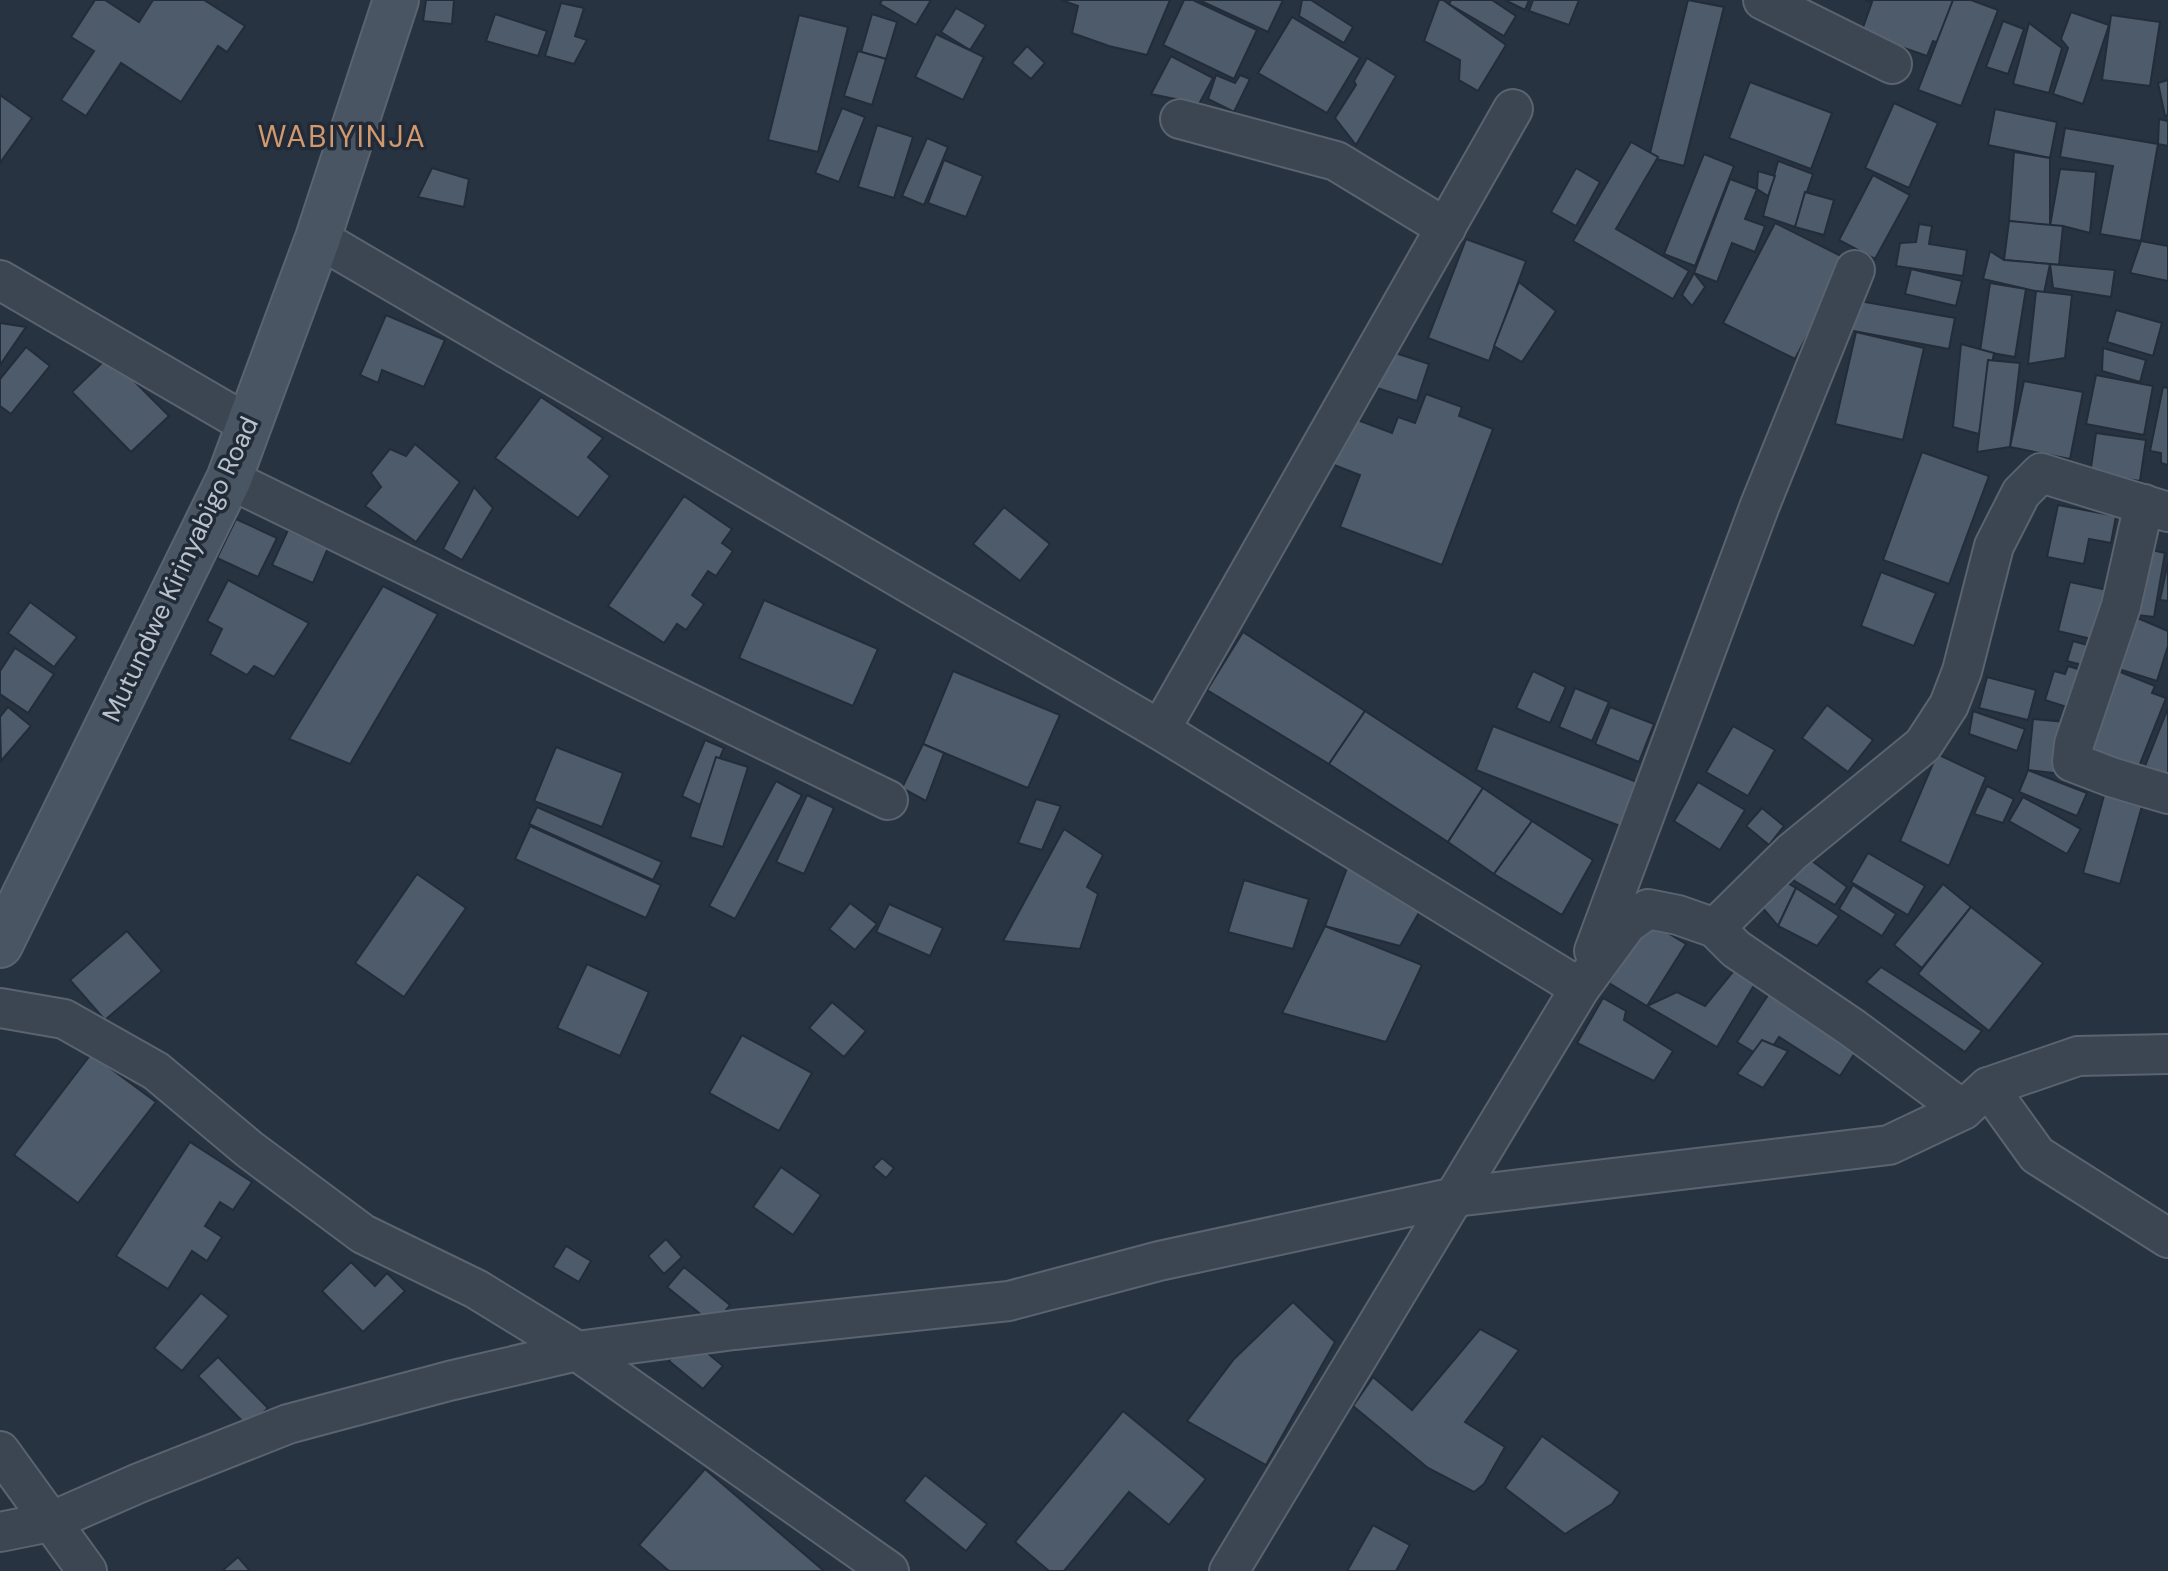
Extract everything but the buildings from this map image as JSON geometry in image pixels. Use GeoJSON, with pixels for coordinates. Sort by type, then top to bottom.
{"type":"FeatureCollection","features":[{"type":"Feature","properties":{"kind":"street","name":"Mutundwe Kirinyabigo Road"},"geometry":{"type":"LineString","coordinates":[[0,945],[229,479],[318,238],[396,0]]}},
{"type":"Feature","properties":{"kind":"street"},"geometry":{"type":"LineString","coordinates":[[1763,0],[1892,64]]}},
{"type":"Feature","properties":{"kind":"street"},"geometry":{"type":"LineString","coordinates":[[1160,730],[1513,109]]}},
{"type":"Feature","properties":{"kind":"street"},"geometry":{"type":"LineString","coordinates":[[1180,119],[1336,161],[1446,228]]}},
{"type":"Feature","properties":{"kind":"street"},"geometry":{"type":"LineString","coordinates":[[318,238],[1160,730],[1580,988]]}},
{"type":"Feature","properties":{"kind":"street"},"geometry":{"type":"LineString","coordinates":[[1580,988],[1760,505],[1855,270]]}},
{"type":"Feature","properties":{"kind":"street"},"geometry":{"type":"LineString","coordinates":[[0,280],[249,425]]}},
{"type":"Feature","properties":{"kind":"street"},"geometry":{"type":"LineString","coordinates":[[1715,928],[1792,852],[1923,745],[1949,705],[1962,671],[1994,546],[2021,493],[2041,473],[2156,508],[2072,757],[2073,764],[2077,766],[2168,794]]}},
{"type":"Feature","properties":{"kind":"street"},"geometry":{"type":"LineString","coordinates":[[229,479],[888,800]]}},
{"type":"Feature","properties":{"kind":"street"},"geometry":{"type":"LineString","coordinates":[[1229,1571],[1580,988],[1627,924],[1648,909],[1678,915],[1715,928],[1736,949],[1854,1029],[1976,1098],[2037,1155],[2168,1238]]}},
{"type":"Feature","properties":{"kind":"street"},"geometry":{"type":"LineString","coordinates":[[0,1008],[64,1019],[156,1071],[249,1149],[363,1234],[476,1289],[577,1351],[889,1571]]}},
{"type":"Feature","properties":{"kind":"street"},"geometry":{"type":"LineString","coordinates":[[0,1532],[50,1522],[288,1424],[577,1351],[734,1330],[1009,1301],[1159,1261],[1455,1197],[1889,1145],[1976,1098],[2078,1056],[2168,1054]]}},
{"type":"Feature","properties":{"kind":"street"},"geometry":{"type":"LineString","coordinates":[[0,1451],[87,1571]]}},
{"type":"Feature","properties":{"kind":"district","name":"WABIYINJA"},"geometry":{"type":"Point","coordinates":[342,137]}}]}
